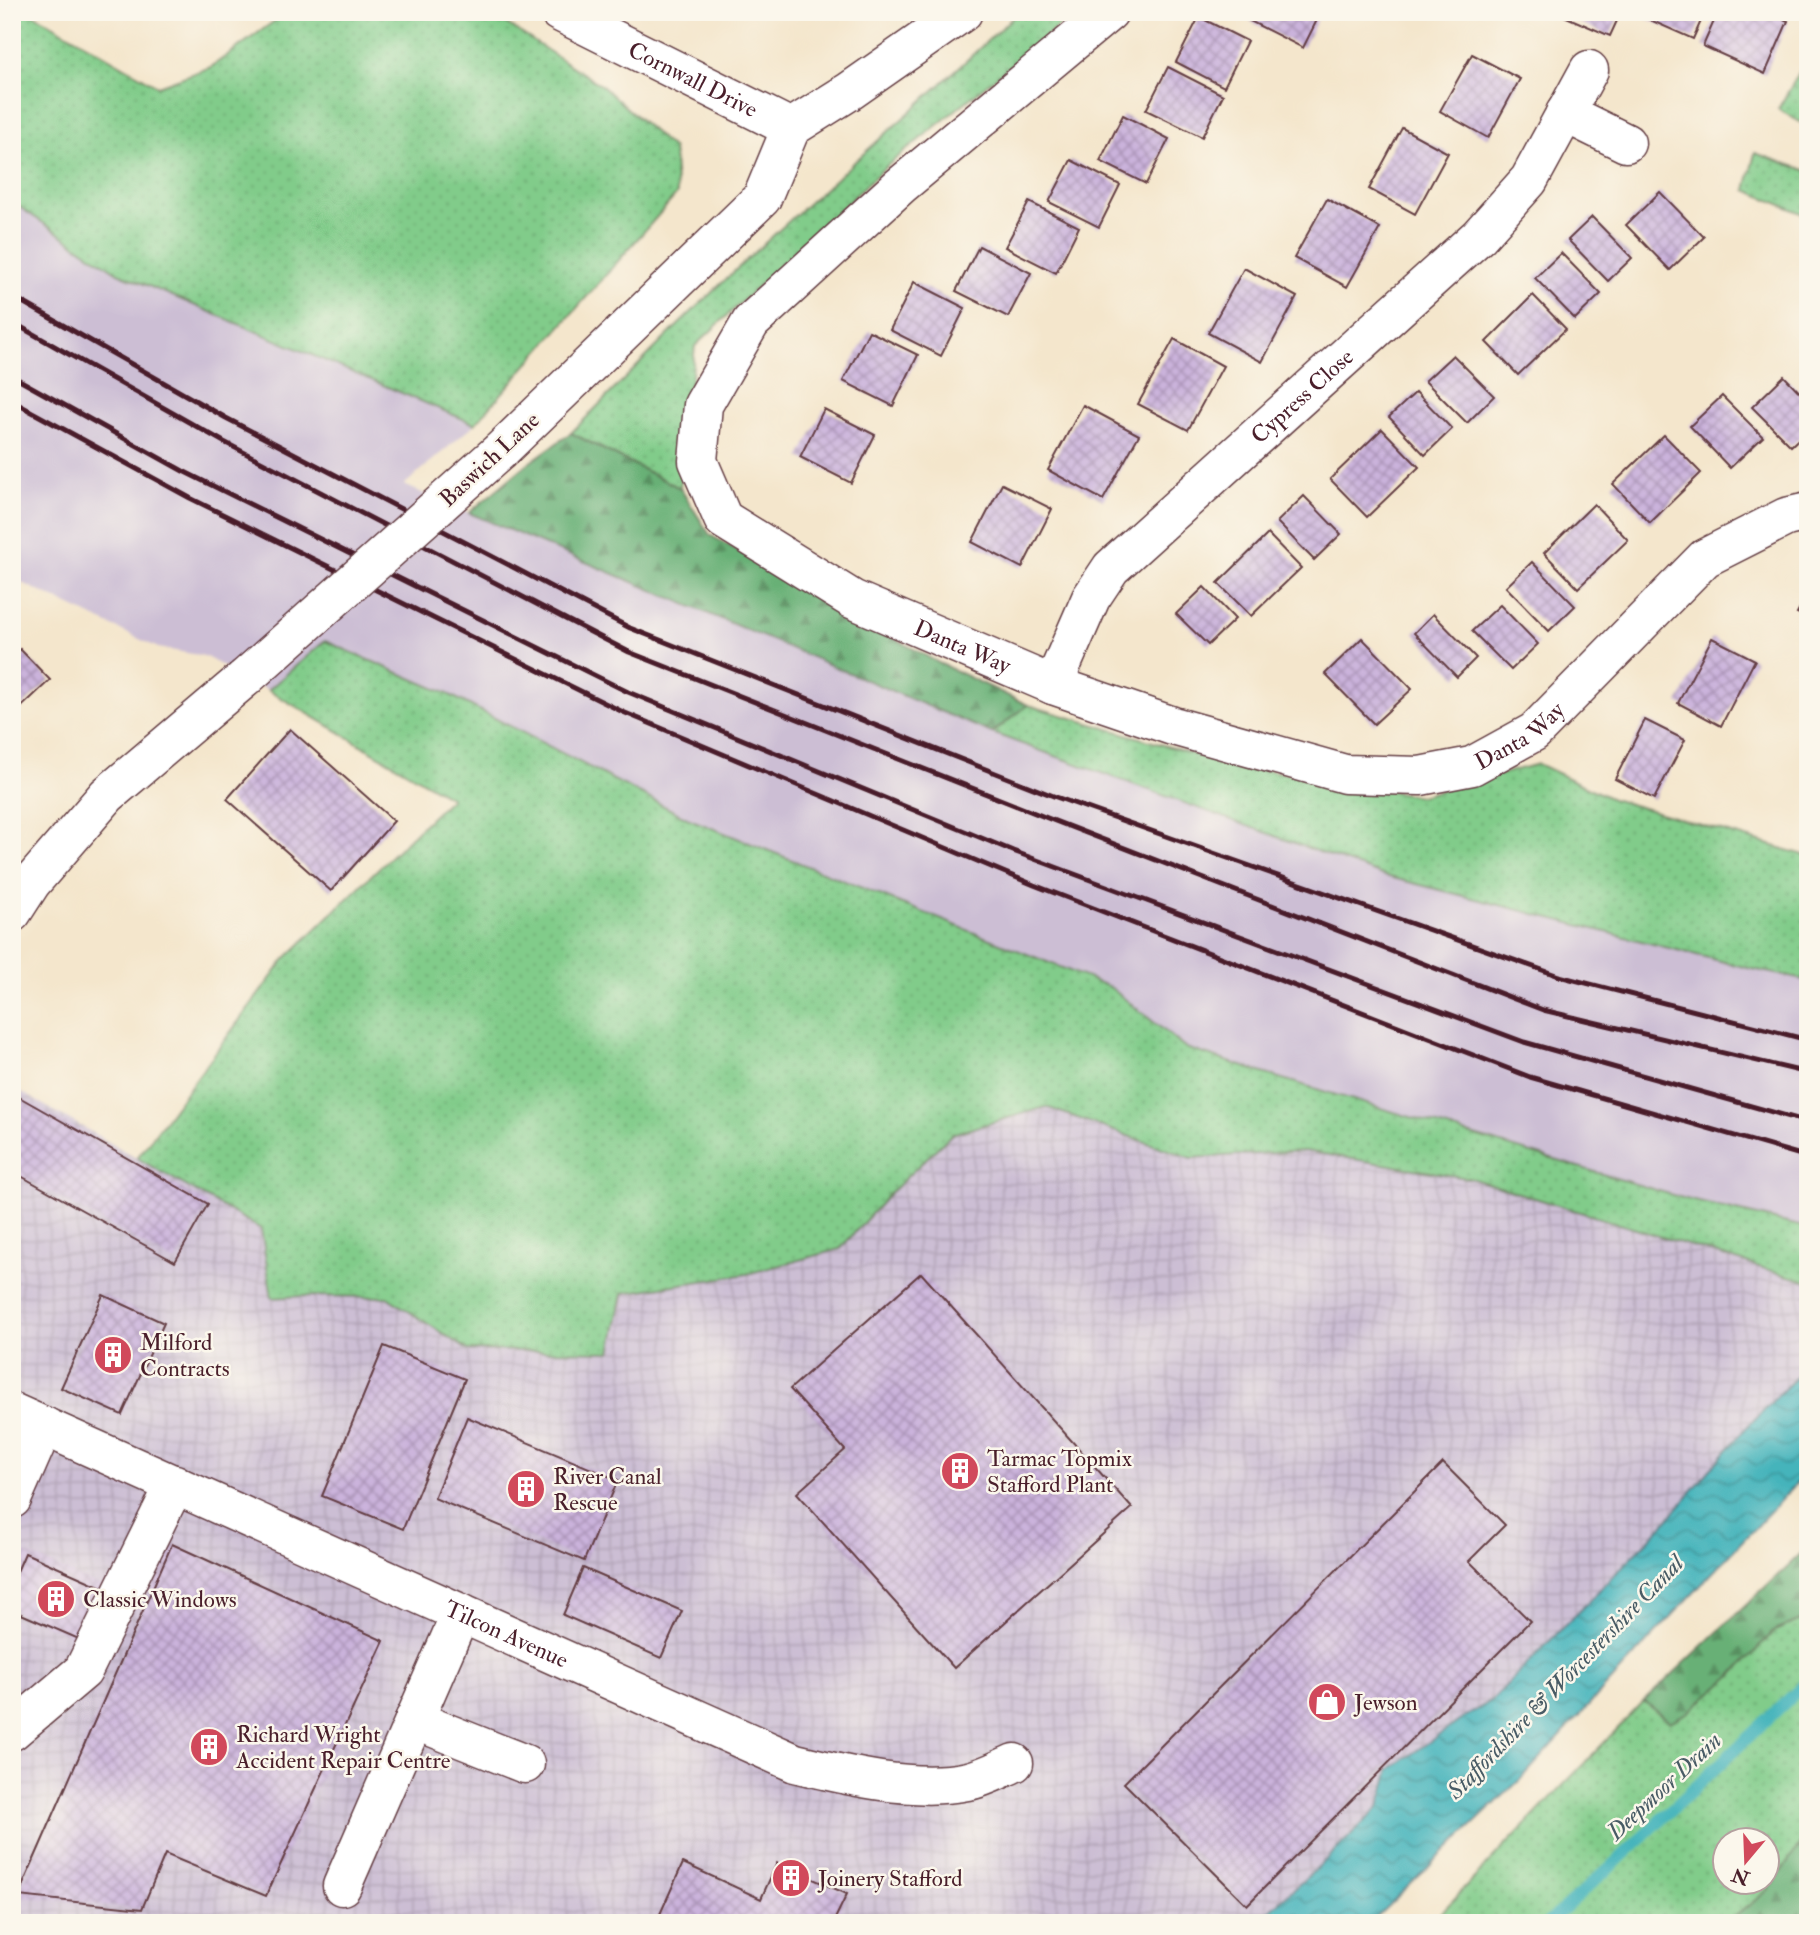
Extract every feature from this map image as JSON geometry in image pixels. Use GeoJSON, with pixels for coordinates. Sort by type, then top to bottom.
{"type":"FeatureCollection","features":[{"type":"Feature","properties":{"kind":"street","name":"Cornwall Drive"},"geometry":{"type":"LineString","coordinates":[[559,12],[790,128]]}},
{"type":"Feature","properties":{"kind":"street"},"geometry":{"type":"LineString","coordinates":[[790,128],[850,92],[963,12]]}},
{"type":"Feature","properties":{"kind":"street","name":"Danta Way"},"geometry":{"type":"LineString","coordinates":[[1109,12],[900,186],[751,322],[703,405],[698,461],[723,519],[852,598],[1053,685],[1173,726],[1345,774],[1420,776],[1472,766],[1534,732],[1705,558],[1786,517],[1808,512]]}},
{"type":"Feature","properties":{"kind":"street","name":"Cypress Close"},"geometry":{"type":"LineString","coordinates":[[1053,685],[1091,598],[1111,568],[1479,236],[1529,180],[1589,70]]}},
{"type":"Feature","properties":{"kind":"street"},"geometry":{"type":"LineString","coordinates":[[1565,113],[1626,143]]}},
{"type":"Feature","properties":{"kind":"street","name":"Baswich Lane"},"geometry":{"type":"LineString","coordinates":[[19,887],[107,795],[245,678],[500,451],[762,198],[790,128]]}},
{"type":"Feature","properties":{"kind":"street"},"geometry":{"type":"LineString","coordinates":[[12,1499],[28,1419]]}},
{"type":"Feature","properties":{"kind":"street","name":"Tilcon Avenue"},"geometry":{"type":"LineString","coordinates":[[28,1419],[795,1763],[855,1778],[927,1785],[970,1781],[1014,1763]]}},
{"type":"Feature","properties":{"kind":"street"},"geometry":{"type":"LineString","coordinates":[[12,1731],[83,1671],[175,1484]]}},
{"type":"Feature","properties":{"kind":"street"},"geometry":{"type":"LineString","coordinates":[[342,1886],[461,1613]]}},
{"type":"Feature","properties":{"kind":"street"},"geometry":{"type":"LineString","coordinates":[[414,1720],[525,1764]]}},
{"type":"Feature","properties":{"kind":"shaded area"},"geometry":{"type":"Polygon","coordinates":[[[12,202],[118,273],[475,424],[404,485],[992,733],[1385,876],[1808,981],[1808,1282],[451,798],[268,690],[204,656],[158,648],[12,578],[12,202]]]}},
{"type":"Feature","properties":{"kind":"shaded area"},"geometry":{"type":"Polygon","coordinates":[[[703,960],[1268,1116],[1808,1282],[1808,1365],[1744,1430],[1663,1525],[1492,1700],[1390,1769],[1379,1807],[1329,1858],[1256,1923],[55,1923],[12,1918],[12,1087],[262,1229],[703,960]]]}},
{"type":"Feature","properties":{"kind":"green space"},"geometry":{"type":"Polygon","coordinates":[[[12,12],[30,12],[158,86],[211,67],[287,12],[486,12],[602,86],[673,149],[677,194],[475,424],[118,273],[12,202],[12,12]]]}},
{"type":"Feature","properties":{"kind":"green space"},"geometry":{"type":"Polygon","coordinates":[[[1018,12],[1076,12],[882,170],[695,346],[680,488],[571,433],[742,264],[1018,12]]]}},
{"type":"Feature","properties":{"kind":"green space"},"geometry":{"type":"Polygon","coordinates":[[[1808,58],[1808,127],[1778,109],[1808,58]]]}},
{"type":"Feature","properties":{"kind":"green space"},"geometry":{"type":"Polygon","coordinates":[[[1755,153],[1808,171],[1808,216],[1746,190],[1755,153]]]}},
{"type":"Feature","properties":{"kind":"green space"},"geometry":{"type":"Polygon","coordinates":[[[571,433],[680,488],[710,535],[939,663],[1028,705],[992,733],[469,513],[526,465],[571,433]]]}},
{"type":"Feature","properties":{"kind":"green space"},"geometry":{"type":"Polygon","coordinates":[[[325,641],[450,695],[687,818],[1110,987],[1186,1048],[1686,1199],[1808,1228],[1808,1282],[1473,1179],[1305,1151],[1191,1158],[1046,1107],[952,1134],[890,1193],[840,1249],[747,1274],[623,1293],[611,1352],[468,1350],[387,1297],[272,1298],[261,1229],[137,1158],[285,959],[451,798],[268,690],[325,641]]]}},
{"type":"Feature","properties":{"kind":"green space"},"geometry":{"type":"Polygon","coordinates":[[[1028,705],[1224,763],[1420,796],[1538,764],[1612,799],[1808,856],[1808,981],[1385,876],[992,733],[1028,705]]]}},
{"type":"Feature","properties":{"kind":"green space"},"geometry":{"type":"Polygon","coordinates":[[[1808,1547],[1808,1617],[1774,1631],[1737,1671],[1688,1712],[1670,1722],[1644,1701],[1808,1547]]]}},
{"type":"Feature","properties":{"kind":"green space"},"geometry":{"type":"Polygon","coordinates":[[[1808,1617],[1808,1830],[1782,1870],[1782,1826],[1712,1826],[1712,1896],[1761,1896],[1727,1923],[1431,1923],[1644,1701],[1670,1722],[1688,1712],[1737,1671],[1774,1631],[1808,1617]]]}},
{"type":"Feature","properties":{"kind":"green space"},"geometry":{"type":"Polygon","coordinates":[[[1808,1830],[1808,1923],[1727,1923],[1761,1896],[1782,1896],[1782,1870],[1808,1830]]]}},
{"type":"Feature","properties":{"kind":"water","name":"Staffordshire & Worcestershire Canal"},"geometry":{"type":"Polygon","coordinates":[[[1808,1365],[1808,1471],[1525,1775],[1370,1923],[1256,1923],[1328,1858],[1379,1807],[1390,1769],[1492,1700],[1663,1525],[1744,1430],[1808,1365]]]}},
{"type":"Feature","properties":{"kind":"building"},"geometry":{"type":"Polygon","coordinates":[[[1254,12],[1321,12],[1303,48],[1250,21],[1254,12]]]}},
{"type":"Feature","properties":{"kind":"building"},"geometry":{"type":"Polygon","coordinates":[[[1555,12],[1621,12],[1610,36],[1555,12]]]}},
{"type":"Feature","properties":{"kind":"building"},"geometry":{"type":"Polygon","coordinates":[[[1643,12],[1705,12],[1693,39],[1641,16],[1643,12]]]}},
{"type":"Feature","properties":{"kind":"building"},"geometry":{"type":"Polygon","coordinates":[[[1718,12],[1769,12],[1788,21],[1765,74],[1703,46],[1718,12]]]}},
{"type":"Feature","properties":{"kind":"building"},"geometry":{"type":"Polygon","coordinates":[[[1199,17],[1247,41],[1224,87],[1176,62],[1199,17]]]}},
{"type":"Feature","properties":{"kind":"building"},"geometry":{"type":"Polygon","coordinates":[[[1472,54],[1520,79],[1488,138],[1440,111],[1472,54]]]}},
{"type":"Feature","properties":{"kind":"building"},"geometry":{"type":"Polygon","coordinates":[[[1168,67],[1223,95],[1202,137],[1146,110],[1168,67]]]}},
{"type":"Feature","properties":{"kind":"building"},"geometry":{"type":"Polygon","coordinates":[[[1123,115],[1169,139],[1146,184],[1100,161],[1123,115]]]}},
{"type":"Feature","properties":{"kind":"building"},"geometry":{"type":"Polygon","coordinates":[[[1402,128],[1448,153],[1415,214],[1369,189],[1402,128]]]}},
{"type":"Feature","properties":{"kind":"building"},"geometry":{"type":"Polygon","coordinates":[[[1071,160],[1120,185],[1099,227],[1049,202],[1071,160]]]}},
{"type":"Feature","properties":{"kind":"building"},"geometry":{"type":"Polygon","coordinates":[[[1660,192],[1704,237],[1670,270],[1626,225],[1660,192]]]}},
{"type":"Feature","properties":{"kind":"building"},"geometry":{"type":"Polygon","coordinates":[[[1327,199],[1380,228],[1347,287],[1294,258],[1327,199]]]}},
{"type":"Feature","properties":{"kind":"building"},"geometry":{"type":"Polygon","coordinates":[[[1029,202],[1079,227],[1056,273],[1005,247],[1029,202]]]}},
{"type":"Feature","properties":{"kind":"building"},"geometry":{"type":"Polygon","coordinates":[[[1592,217],[1632,258],[1608,281],[1568,240],[1592,217]]]}},
{"type":"Feature","properties":{"kind":"building"},"geometry":{"type":"Polygon","coordinates":[[[979,246],[1031,273],[1008,317],[956,291],[979,246]]]}},
{"type":"Feature","properties":{"kind":"building"},"geometry":{"type":"Polygon","coordinates":[[[1561,253],[1601,294],[1575,319],[1535,278],[1561,253]]]}},
{"type":"Feature","properties":{"kind":"building"},"geometry":{"type":"Polygon","coordinates":[[[1244,268],[1297,297],[1262,362],[1208,333],[1244,268]]]}},
{"type":"Feature","properties":{"kind":"building"},"geometry":{"type":"Polygon","coordinates":[[[914,282],[965,308],[941,356],[890,330],[914,282]]]}},
{"type":"Feature","properties":{"kind":"building"},"geometry":{"type":"Polygon","coordinates":[[[1533,295],[1566,329],[1518,375],[1486,342],[1533,295]]]}},
{"type":"Feature","properties":{"kind":"building"},"geometry":{"type":"Polygon","coordinates":[[[869,331],[918,355],[893,406],[843,381],[869,331]]]}},
{"type":"Feature","properties":{"kind":"building"},"geometry":{"type":"Polygon","coordinates":[[[1174,339],[1223,366],[1188,430],[1138,404],[1174,339]]]}},
{"type":"Feature","properties":{"kind":"building"},"geometry":{"type":"Polygon","coordinates":[[[1453,355],[1494,396],[1467,423],[1425,381],[1453,355]]]}},
{"type":"Feature","properties":{"kind":"building"},"geometry":{"type":"Polygon","coordinates":[[[1784,376],[1808,401],[1808,430],[1791,446],[1752,407],[1784,376]]]}},
{"type":"Feature","properties":{"kind":"building"},"geometry":{"type":"Polygon","coordinates":[[[1416,392],[1452,429],[1425,455],[1389,417],[1416,392]]]}},
{"type":"Feature","properties":{"kind":"building"},"geometry":{"type":"Polygon","coordinates":[[[1722,396],[1763,437],[1730,468],[1690,426],[1722,396]]]}},
{"type":"Feature","properties":{"kind":"building"},"geometry":{"type":"Polygon","coordinates":[[[1083,405],[1139,435],[1103,500],[1048,470],[1083,405]]]}},
{"type":"Feature","properties":{"kind":"building"},"geometry":{"type":"Polygon","coordinates":[[[824,409],[875,435],[851,483],[800,457],[824,409]]]}},
{"type":"Feature","properties":{"kind":"building"},"geometry":{"type":"Polygon","coordinates":[[[1382,429],[1419,467],[1367,517],[1330,479],[1382,429]]]}},
{"type":"Feature","properties":{"kind":"building"},"geometry":{"type":"Polygon","coordinates":[[[1664,435],[1701,473],[1650,523],[1613,484],[1664,435]]]}},
{"type":"Feature","properties":{"kind":"building"},"geometry":{"type":"Polygon","coordinates":[[[1002,484],[1052,509],[1022,568],[972,542],[1002,484]]]}},
{"type":"Feature","properties":{"kind":"building"},"geometry":{"type":"Polygon","coordinates":[[[1304,496],[1341,534],[1314,560],[1277,522],[1304,496]]]}},
{"type":"Feature","properties":{"kind":"building"},"geometry":{"type":"Polygon","coordinates":[[[1594,504],[1628,540],[1578,588],[1544,553],[1594,504]]]}},
{"type":"Feature","properties":{"kind":"building"},"geometry":{"type":"Polygon","coordinates":[[[1268,534],[1301,568],[1251,616],[1218,583],[1268,534]]]}},
{"type":"Feature","properties":{"kind":"building"},"geometry":{"type":"Polygon","coordinates":[[[1532,562],[1575,606],[1549,631],[1506,587],[1532,562]]]}},
{"type":"Feature","properties":{"kind":"building"},"geometry":{"type":"Polygon","coordinates":[[[1204,587],[1235,619],[1208,645],[1176,614],[1204,587]]]}},
{"type":"Feature","properties":{"kind":"building"},"geometry":{"type":"Polygon","coordinates":[[[1808,593],[1808,618],[1797,613],[1808,593]]]}},
{"type":"Feature","properties":{"kind":"building"},"geometry":{"type":"Polygon","coordinates":[[[1500,605],[1538,644],[1511,670],[1472,631],[1500,605]]]}},
{"type":"Feature","properties":{"kind":"building"},"geometry":{"type":"Polygon","coordinates":[[[1433,614],[1476,658],[1457,677],[1414,633],[1433,614]]]}},
{"type":"Feature","properties":{"kind":"building"},"geometry":{"type":"Polygon","coordinates":[[[1362,638],[1412,689],[1374,724],[1325,674],[1362,638]]]}},
{"type":"Feature","properties":{"kind":"building"},"geometry":{"type":"Polygon","coordinates":[[[1712,638],[1755,660],[1721,726],[1678,703],[1712,638]]]}},
{"type":"Feature","properties":{"kind":"building"},"geometry":{"type":"Polygon","coordinates":[[[20,649],[50,680],[12,716],[12,656],[20,649]]]}},
{"type":"Feature","properties":{"kind":"building"},"geometry":{"type":"Polygon","coordinates":[[[1645,720],[1685,740],[1654,799],[1615,779],[1645,720]]]}},
{"type":"Feature","properties":{"kind":"building"},"geometry":{"type":"Polygon","coordinates":[[[290,729],[394,821],[331,891],[227,799],[290,729]]]}},
{"type":"Feature","properties":{"kind":"building"},"geometry":{"type":"Polygon","coordinates":[[[12,1093],[208,1204],[175,1262],[12,1171],[12,1093]]]}},
{"type":"Feature","properties":{"kind":"building","name":"Tarmac Topmix Stafford Plant"},"geometry":{"type":"Polygon","coordinates":[[[921,1273],[1132,1508],[954,1668],[797,1493],[845,1450],[790,1389],[921,1273]]]}},
{"type":"Feature","properties":{"kind":"building","name":"Milford Contracts"},"geometry":{"type":"Polygon","coordinates":[[[103,1295],[164,1323],[122,1415],[61,1388],[103,1295]]]}},
{"type":"Feature","properties":{"kind":"building"},"geometry":{"type":"Polygon","coordinates":[[[384,1346],[465,1379],[403,1529],[322,1496],[384,1346]]]}},
{"type":"Feature","properties":{"kind":"building","name":"River Canal Rescue"},"geometry":{"type":"Polygon","coordinates":[[[467,1417],[618,1480],[584,1561],[434,1498],[467,1417]]]}},
{"type":"Feature","properties":{"kind":"building","name":"Jewson"},"geometry":{"type":"Polygon","coordinates":[[[1443,1463],[1505,1525],[1469,1561],[1530,1621],[1247,1905],[1124,1783],[1443,1463]]]}},
{"type":"Feature","properties":{"kind":"building","name":"Richard Wright Accident Repair Centre"},"geometry":{"type":"Polygon","coordinates":[[[172,1544],[384,1641],[266,1896],[165,1854],[142,1909],[18,1896],[172,1544]]]}},
{"type":"Feature","properties":{"kind":"building","name":"Classic Windows"},"geometry":{"type":"Polygon","coordinates":[[[25,1553],[104,1588],[81,1640],[12,1610],[12,1583],[25,1553]]]}},
{"type":"Feature","properties":{"kind":"building"},"geometry":{"type":"Polygon","coordinates":[[[583,1568],[682,1611],[661,1658],[563,1615],[583,1568]]]}},
{"type":"Feature","properties":{"kind":"building","name":"Joinery Stafford"},"geometry":{"type":"Polygon","coordinates":[[[683,1863],[761,1899],[777,1863],[847,1894],[833,1923],[656,1923],[683,1863]]]}},
{"type":"Feature","properties":{"kind":"waterway","name":"Deepmoor Drain"},"geometry":{"type":"LineString","coordinates":[[1548,1923],[1808,1681]]}},
{"type":"Feature","properties":{"kind":"railway"},"geometry":{"type":"LineString","coordinates":[[12,296],[226,418],[630,628],[1056,797],[1559,976],[1808,1040]]}},
{"type":"Feature","properties":{"kind":"railway"},"geometry":{"type":"LineString","coordinates":[[12,322],[224,442],[629,652],[1543,1010],[1808,1073]]}},
{"type":"Feature","properties":{"kind":"railway"},"geometry":{"type":"LineString","coordinates":[[12,376],[183,471],[628,692],[1013,851],[1524,1042],[1808,1122]]}},
{"type":"Feature","properties":{"kind":"railway"},"geometry":{"type":"LineString","coordinates":[[12,401],[190,498],[623,712],[1034,885],[1530,1077],[1808,1157]]}},
{"type":"Feature","properties":{"kind":"place","name":"Milford Contracts"},"geometry":{"type":"Point","coordinates":[113,1355]}},
{"type":"Feature","properties":{"kind":"place","name":"Tarmac Topmix Stafford Plant"},"geometry":{"type":"Point","coordinates":[960,1471]}},
{"type":"Feature","properties":{"kind":"place","name":"River Canal Rescue"},"geometry":{"type":"Point","coordinates":[526,1489]}},
{"type":"Feature","properties":{"kind":"place","name":"Classic Windows"},"geometry":{"type":"Point","coordinates":[56,1599]}},
{"type":"Feature","properties":{"kind":"place","name":"Jewson"},"geometry":{"type":"Point","coordinates":[1327,1702]}},
{"type":"Feature","properties":{"kind":"place","name":"Richard Wright Accident Repair Centre"},"geometry":{"type":"Point","coordinates":[209,1747]}},
{"type":"Feature","properties":{"kind":"place","name":"Joinery Stafford"},"geometry":{"type":"Point","coordinates":[791,1878]}}]}
